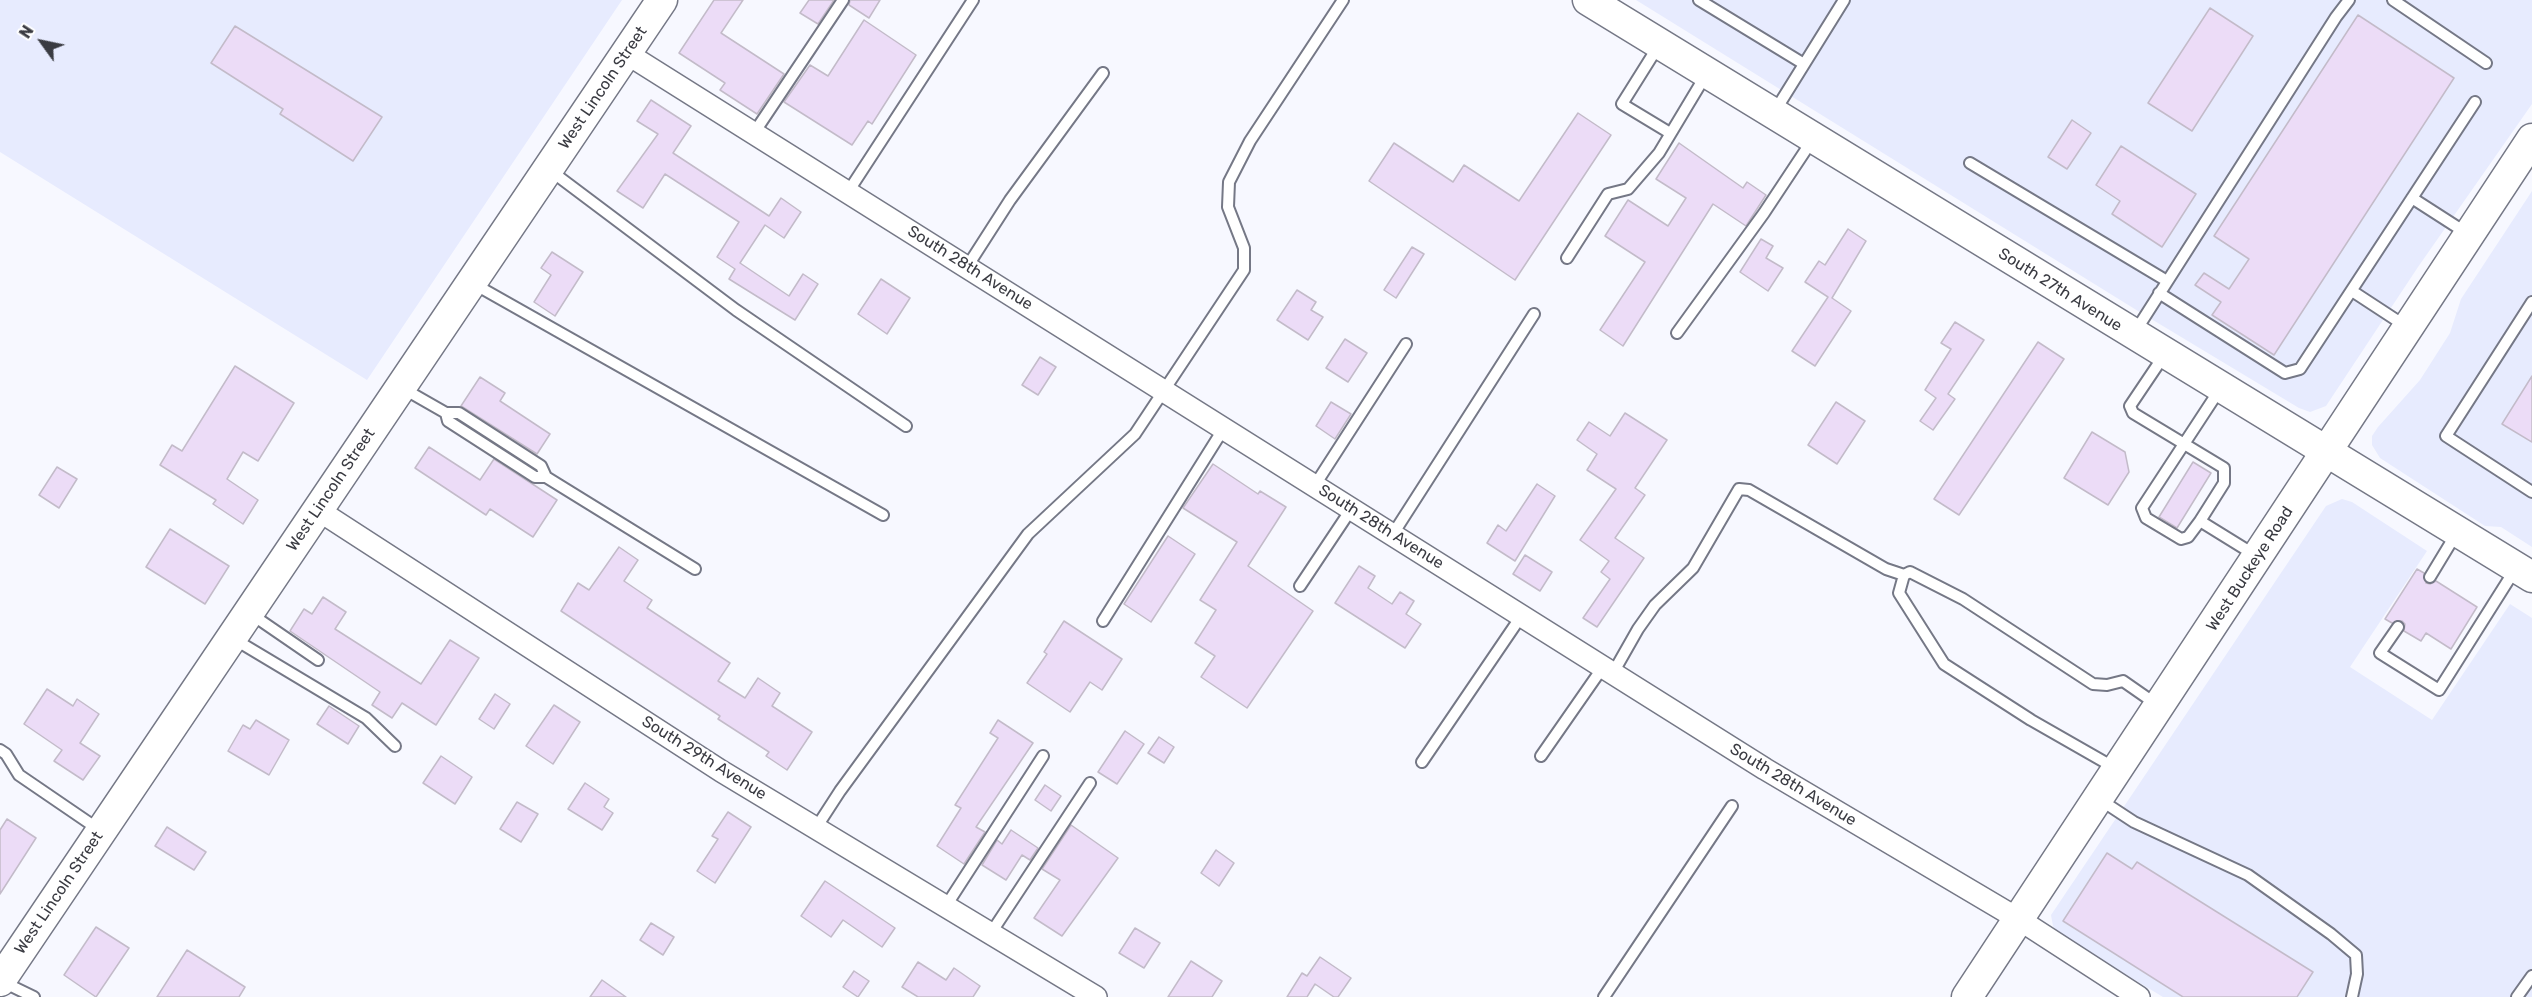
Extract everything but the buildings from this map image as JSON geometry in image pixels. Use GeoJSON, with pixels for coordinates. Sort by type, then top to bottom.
{"type":"FeatureCollection","features":[{"type":"Feature","properties":{"kind":"main road","name":"West Lincoln Street"},"geometry":{"type":"LineString","coordinates":[[0,981],[662,0]]}},
{"type":"Feature","properties":{"kind":"main road","name":"South 27th Avenue"},"geometry":{"type":"LineString","coordinates":[[1588,0],[2524,572]]}},
{"type":"Feature","properties":{"kind":"main road","name":"West Buckeye Road"},"geometry":{"type":"LineString","coordinates":[[1967,997],[2020,920],[2532,139]]}},
{"type":"Feature","properties":{"kind":"street","name":"South 28th Avenue"},"geometry":{"type":"LineString","coordinates":[[626,53],[1765,769],[2020,920],[2139,997]]}},
{"type":"Feature","properties":{"kind":"street","name":"South 29th Avenue"},"geometry":{"type":"LineString","coordinates":[[318,510],[721,771],[1096,997]]}},
{"type":"Feature","properties":{"kind":"lane"},"geometry":{"type":"LineString","coordinates":[[754,133],[843,0]]}},
{"type":"Feature","properties":{"kind":"lane"},"geometry":{"type":"LineString","coordinates":[[848,192],[973,0]]}},
{"type":"Feature","properties":{"kind":"lane"},"geometry":{"type":"LineString","coordinates":[[816,828],[840,791],[1028,534],[1135,434],[1244,270],[1244,248],[1228,207],[1229,182],[1250,141],[1343,0]]}},
{"type":"Feature","properties":{"kind":"lane"},"geometry":{"type":"LineString","coordinates":[[1699,0],[1804,64]]}},
{"type":"Feature","properties":{"kind":"lane"},"geometry":{"type":"LineString","coordinates":[[1773,114],[1844,0]]}},
{"type":"Feature","properties":{"kind":"lane"},"geometry":{"type":"LineString","coordinates":[[2133,335],[2349,0]]}},
{"type":"Feature","properties":{"kind":"lane"},"geometry":{"type":"LineString","coordinates":[[2392,0],[2486,63]]}},
{"type":"Feature","properties":{"kind":"lane"},"geometry":{"type":"LineString","coordinates":[[1660,44],[1622,104],[1670,133]]}},
{"type":"Feature","properties":{"kind":"lane"},"geometry":{"type":"LineString","coordinates":[[967,267],[1010,200],[1103,73]]}},
{"type":"Feature","properties":{"kind":"lane"},"geometry":{"type":"LineString","coordinates":[[1567,258],[1608,194],[1628,189],[1659,153],[1707,73]]}},
{"type":"Feature","properties":{"kind":"lane"},"geometry":{"type":"LineString","coordinates":[[2159,293],[2284,373],[2300,369],[2475,102]]}},
{"type":"Feature","properties":{"kind":"lane"},"geometry":{"type":"LineString","coordinates":[[1677,333],[1764,213],[1814,139]]}},
{"type":"Feature","properties":{"kind":"lane"},"geometry":{"type":"LineString","coordinates":[[1970,163],[2167,281]]}},
{"type":"Feature","properties":{"kind":"lane"},"geometry":{"type":"LineString","coordinates":[[548,169],[736,310],[906,426]]}},
{"type":"Feature","properties":{"kind":"lane"},"geometry":{"type":"LineString","coordinates":[[2412,198],[2469,234]]}},
{"type":"Feature","properties":{"kind":"lane"},"geometry":{"type":"LineString","coordinates":[[471,283],[883,515]]}},
{"type":"Feature","properties":{"kind":"lane"},"geometry":{"type":"LineString","coordinates":[[2352,291],[2408,328]]}},
{"type":"Feature","properties":{"kind":"lane"},"geometry":{"type":"LineString","coordinates":[[2532,302],[2446,436],[2532,492]]}},
{"type":"Feature","properties":{"kind":"lane"},"geometry":{"type":"LineString","coordinates":[[1393,534],[1534,314]]}},
{"type":"Feature","properties":{"kind":"lane"},"geometry":{"type":"LineString","coordinates":[[1315,485],[1406,344]]}},
{"type":"Feature","properties":{"kind":"lane"},"geometry":{"type":"LineString","coordinates":[[2165,354],[2130,406],[2133,412],[2184,444],[2224,468],[2225,476],[2224,483],[2200,521],[2188,537],[2181,539],[2146,518],[2142,508],[2184,444],[2220,388]]}},
{"type":"Feature","properties":{"kind":"lane"},"geometry":{"type":"LineString","coordinates":[[401,387],[446,413],[448,421],[516,465],[536,477],[546,477],[695,568]]}},
{"type":"Feature","properties":{"kind":"lane"},"geometry":{"type":"LineString","coordinates":[[1103,621],[1224,428]]}},
{"type":"Feature","properties":{"kind":"lane"},"geometry":{"type":"LineString","coordinates":[[1541,756],[1655,605],[1693,568],[1739,489],[1749,490],[1886,569],[1904,575],[1910,572],[1963,599],[2093,684],[2107,685],[2122,681],[2160,706]]}},
{"type":"Feature","properties":{"kind":"lane"},"geometry":{"type":"LineString","coordinates":[[1299,586],[1352,508]]}},
{"type":"Feature","properties":{"kind":"lane"},"geometry":{"type":"LineString","coordinates":[[2200,521],[2258,557]]}},
{"type":"Feature","properties":{"kind":"lane"},"geometry":{"type":"LineString","coordinates":[[2430,577],[2457,532]]}},
{"type":"Feature","properties":{"kind":"lane"},"geometry":{"type":"LineString","coordinates":[[2398,627],[2380,653],[2439,690],[2524,572]]}},
{"type":"Feature","properties":{"kind":"lane"},"geometry":{"type":"LineString","coordinates":[[1904,575],[1899,593],[1944,664],[2031,720],[2118,770]]}},
{"type":"Feature","properties":{"kind":"lane"},"geometry":{"type":"LineString","coordinates":[[249,612],[318,660]]}},
{"type":"Feature","properties":{"kind":"lane"},"geometry":{"type":"LineString","coordinates":[[1422,762],[1522,615]]}},
{"type":"Feature","properties":{"kind":"lane"},"geometry":{"type":"LineString","coordinates":[[231,638],[358,712],[395,746]]}},
{"type":"Feature","properties":{"kind":"lane"},"geometry":{"type":"LineString","coordinates":[[0,750],[6,754],[19,775],[101,831]]}},
{"type":"Feature","properties":{"kind":"lane"},"geometry":{"type":"LineString","coordinates":[[946,906],[1043,756]]}},
{"type":"Feature","properties":{"kind":"lane"},"geometry":{"type":"LineString","coordinates":[[991,933],[1090,783]]}},
{"type":"Feature","properties":{"kind":"lane"},"geometry":{"type":"LineString","coordinates":[[2099,799],[2134,822],[2248,875],[2331,934],[2356,955],[2357,974],[2352,997]]}},
{"type":"Feature","properties":{"kind":"lane"},"geometry":{"type":"LineString","coordinates":[[1604,997],[1732,806]]}},
{"type":"Feature","properties":{"kind":"lane"},"geometry":{"type":"LineString","coordinates":[[2517,997],[2532,976]]}},
{"type":"Feature","properties":{"kind":"lane"},"geometry":{"type":"LineString","coordinates":[[0,981],[34,997]]}},
{"type":"Feature","properties":{"kind":"shaded area"},"geometry":{"type":"Polygon","coordinates":[[[0,0],[622,0],[367,380],[0,152],[0,0]]]}},
{"type":"Feature","properties":{"kind":"shaded area"},"geometry":{"type":"Polygon","coordinates":[[[1636,0],[2532,0],[2532,104],[2418,267],[2326,406],[2310,412],[2299,408],[2138,311],[1636,0]]]}},
{"type":"Feature","properties":{"kind":"shaded area"},"geometry":{"type":"Polygon","coordinates":[[[2532,191],[2532,547],[2501,527],[2485,526],[2380,458],[2372,445],[2372,436],[2420,380],[2450,333],[2461,299],[2532,191]]]}},
{"type":"Feature","properties":{"kind":"shaded area"},"geometry":{"type":"Polygon","coordinates":[[[2342,499],[2352,502],[2427,551],[2350,667],[2432,720],[2510,604],[2532,618],[2532,997],[2163,997],[2059,934],[2053,926],[2051,915],[2326,506],[2342,499]]]}}]}
